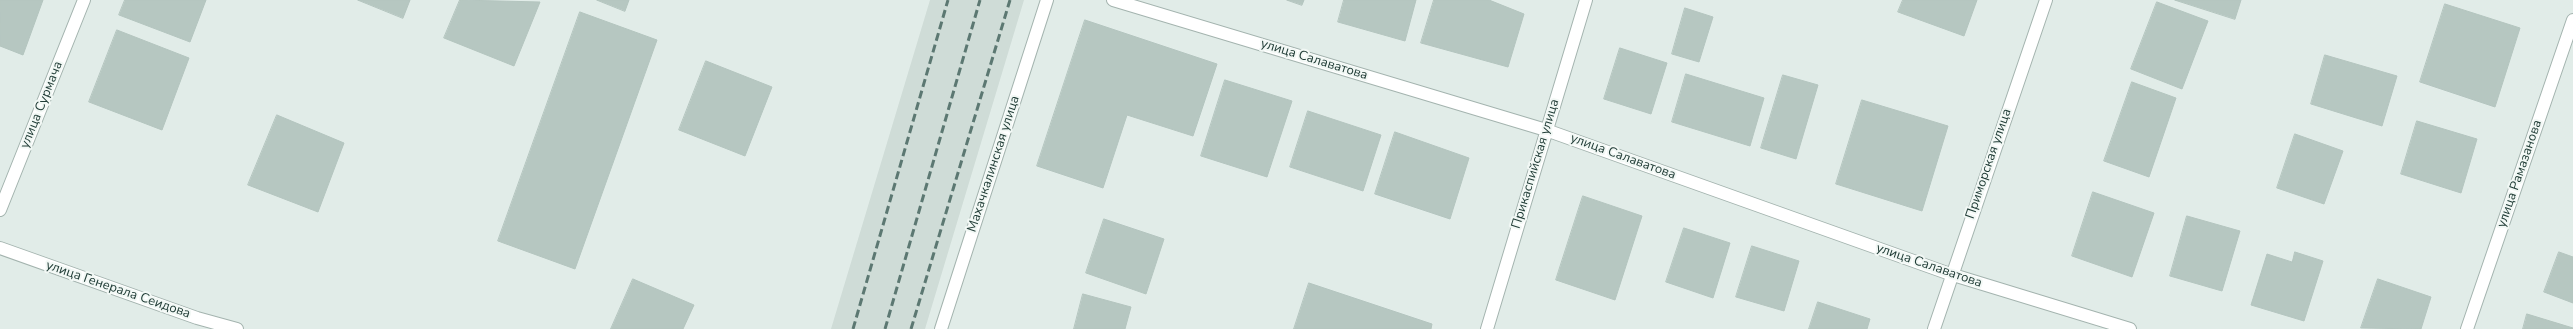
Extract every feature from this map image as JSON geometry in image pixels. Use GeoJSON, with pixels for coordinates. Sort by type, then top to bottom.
{"type":"FeatureCollection","features":[{"type":"Feature","properties":{"kind":"street","name":"улица Сурмача"},"geometry":{"type":"LineString","coordinates":[[0,210],[84,0]]}},
{"type":"Feature","properties":{"kind":"street","name":"Махачкалинская улица"},"geometry":{"type":"LineString","coordinates":[[941,329],[1047,0]]}},
{"type":"Feature","properties":{"kind":"street","name":"улица Салаватова"},"geometry":{"type":"LineString","coordinates":[[1113,0],[1546,130],[1950,274],[2130,329]]}},
{"type":"Feature","properties":{"kind":"street","name":"Прикаспийская улица"},"geometry":{"type":"LineString","coordinates":[[1487,329],[1586,0]]}},
{"type":"Feature","properties":{"kind":"street","name":"Приморская улица"},"geometry":{"type":"LineString","coordinates":[[1934,329],[1950,274],[2046,0]]}},
{"type":"Feature","properties":{"kind":"street","name":"улица Рамазанова"},"geometry":{"type":"LineString","coordinates":[[2468,329],[2573,20]]}},
{"type":"Feature","properties":{"kind":"street","name":"улица Генерала Сеидова"},"geometry":{"type":"LineString","coordinates":[[0,248],[195,323],[237,329]]}},
{"type":"Feature","properties":{"kind":"shaded area"},"geometry":{"type":"Polygon","coordinates":[[[930,0],[1024,0],[925,329],[831,329],[930,0]]]}},
{"type":"Feature","properties":{"kind":"building"},"geometry":{"type":"Polygon","coordinates":[[[0,0],[43,0],[23,55],[0,46],[0,0]]]}},
{"type":"Feature","properties":{"kind":"building"},"geometry":{"type":"Polygon","coordinates":[[[125,0],[206,0],[190,42],[119,15],[125,0]]]}},
{"type":"Feature","properties":{"kind":"building"},"geometry":{"type":"Polygon","coordinates":[[[358,0],[410,0],[403,18],[358,0]]]}},
{"type":"Feature","properties":{"kind":"building"},"geometry":{"type":"Polygon","coordinates":[[[460,0],[540,2],[514,66],[444,38],[460,0]]]}},
{"type":"Feature","properties":{"kind":"building"},"geometry":{"type":"Polygon","coordinates":[[[597,0],[629,0],[625,11],[597,0]]]}},
{"type":"Feature","properties":{"kind":"building"},"geometry":{"type":"Polygon","coordinates":[[[1287,0],[1304,0],[1302,5],[1287,0]]]}},
{"type":"Feature","properties":{"kind":"building"},"geometry":{"type":"Polygon","coordinates":[[[1344,0],[1416,0],[1405,41],[1338,22],[1344,0]]]}},
{"type":"Feature","properties":{"kind":"building"},"geometry":{"type":"Polygon","coordinates":[[[1434,0],[1489,0],[1524,14],[1508,67],[1421,43],[1434,0]]]}},
{"type":"Feature","properties":{"kind":"building"},"geometry":{"type":"Polygon","coordinates":[[[1903,0],[1977,0],[1964,36],[1898,12],[1903,0]]]}},
{"type":"Feature","properties":{"kind":"building"},"geometry":{"type":"Polygon","coordinates":[[[2175,0],[2241,0],[2235,19],[2175,0]]]}},
{"type":"Feature","properties":{"kind":"building"},"geometry":{"type":"Polygon","coordinates":[[[2157,2],[2208,21],[2182,89],[2131,69],[2157,2]]]}},
{"type":"Feature","properties":{"kind":"building"},"geometry":{"type":"Polygon","coordinates":[[[2445,4],[2520,28],[2495,107],[2420,82],[2445,4]]]}},
{"type":"Feature","properties":{"kind":"building"},"geometry":{"type":"Polygon","coordinates":[[[1685,8],[1713,17],[1699,62],[1672,54],[1685,8]]]}},
{"type":"Feature","properties":{"kind":"building"},"geometry":{"type":"Polygon","coordinates":[[[580,12],[657,40],[575,269],[498,241],[580,12]]]}},
{"type":"Feature","properties":{"kind":"building"},"geometry":{"type":"Polygon","coordinates":[[[1085,20],[1217,64],[1193,136],[1127,115],[1103,188],[1037,166],[1085,20]]]}},
{"type":"Feature","properties":{"kind":"building"},"geometry":{"type":"Polygon","coordinates":[[[117,30],[189,58],[162,130],[89,102],[117,30]]]}},
{"type":"Feature","properties":{"kind":"building"},"geometry":{"type":"Polygon","coordinates":[[[1620,48],[1667,63],[1651,114],[1604,99],[1620,48]]]}},
{"type":"Feature","properties":{"kind":"building"},"geometry":{"type":"Polygon","coordinates":[[[2325,55],[2397,76],[2382,126],[2311,104],[2325,55]]]}},
{"type":"Feature","properties":{"kind":"building"},"geometry":{"type":"Polygon","coordinates":[[[706,61],[772,87],[745,156],[679,130],[706,61]]]}},
{"type":"Feature","properties":{"kind":"building"},"geometry":{"type":"Polygon","coordinates":[[[1686,74],[1764,98],[1750,146],[1672,122],[1686,74]]]}},
{"type":"Feature","properties":{"kind":"building"},"geometry":{"type":"Polygon","coordinates":[[[1783,75],[1818,85],[1796,159],[1761,148],[1783,75]]]}},
{"type":"Feature","properties":{"kind":"building"},"geometry":{"type":"Polygon","coordinates":[[[1225,80],[1292,101],[1267,177],[1201,156],[1225,80]]]}},
{"type":"Feature","properties":{"kind":"building"},"geometry":{"type":"Polygon","coordinates":[[[2132,82],[2176,98],[2149,177],[2104,161],[2132,82]]]}},
{"type":"Feature","properties":{"kind":"building"},"geometry":{"type":"Polygon","coordinates":[[[1862,100],[1948,126],[1922,211],[1836,184],[1862,100]]]}},
{"type":"Feature","properties":{"kind":"building"},"geometry":{"type":"Polygon","coordinates":[[[1308,111],[1381,135],[1363,191],[1290,167],[1308,111]]]}},
{"type":"Feature","properties":{"kind":"building"},"geometry":{"type":"Polygon","coordinates":[[[277,115],[344,143],[318,212],[248,185],[277,115]]]}},
{"type":"Feature","properties":{"kind":"building"},"geometry":{"type":"Polygon","coordinates":[[[2417,121],[2477,139],[2461,193],[2401,174],[2417,121]]]}},
{"type":"Feature","properties":{"kind":"building"},"geometry":{"type":"Polygon","coordinates":[[[1395,132],[1469,158],[1450,219],[1375,194],[1395,132]]]}},
{"type":"Feature","properties":{"kind":"building"},"geometry":{"type":"Polygon","coordinates":[[[2295,134],[2343,151],[2324,204],[2277,188],[2295,134]]]}},
{"type":"Feature","properties":{"kind":"building"},"geometry":{"type":"Polygon","coordinates":[[[2093,192],[2154,213],[2132,277],[2072,256],[2093,192]]]}},
{"type":"Feature","properties":{"kind":"building"},"geometry":{"type":"Polygon","coordinates":[[[1583,196],[1642,216],[1615,300],[1556,280],[1583,196]]]}},
{"type":"Feature","properties":{"kind":"building"},"geometry":{"type":"Polygon","coordinates":[[[2187,216],[2240,231],[2222,291],[2170,276],[2187,216]]]}},
{"type":"Feature","properties":{"kind":"building"},"geometry":{"type":"Polygon","coordinates":[[[1104,219],[1164,239],[1146,294],[1086,273],[1104,219]]]}},
{"type":"Feature","properties":{"kind":"building"},"geometry":{"type":"Polygon","coordinates":[[[1684,228],[1730,243],[1713,298],[1666,282],[1684,228]]]}},
{"type":"Feature","properties":{"kind":"building"},"geometry":{"type":"Polygon","coordinates":[[[1752,246],[1799,261],[1784,311],[1736,297],[1752,246]]]}},
{"type":"Feature","properties":{"kind":"building"},"geometry":{"type":"Polygon","coordinates":[[[2295,252],[2323,261],[2304,321],[2251,305],[2267,254],[2292,262],[2295,252]]]}},
{"type":"Feature","properties":{"kind":"building"},"geometry":{"type":"Polygon","coordinates":[[[2559,252],[2573,257],[2573,303],[2544,292],[2559,252]]]}},
{"type":"Feature","properties":{"kind":"building"},"geometry":{"type":"Polygon","coordinates":[[[633,279],[694,305],[683,329],[611,329],[633,279]]]}},
{"type":"Feature","properties":{"kind":"building"},"geometry":{"type":"Polygon","coordinates":[[[2378,279],[2431,297],[2421,329],[2361,328],[2378,279]]]}},
{"type":"Feature","properties":{"kind":"building"},"geometry":{"type":"Polygon","coordinates":[[[1309,283],[1432,324],[1431,329],[1294,329],[1309,283]]]}},
{"type":"Feature","properties":{"kind":"building"},"geometry":{"type":"Polygon","coordinates":[[[1083,294],[1131,307],[1125,329],[1074,329],[1083,294]]]}},
{"type":"Feature","properties":{"kind":"building"},"geometry":{"type":"Polygon","coordinates":[[[1818,302],[1870,319],[1867,329],[1809,329],[1818,302]]]}},
{"type":"Feature","properties":{"kind":"building"},"geometry":{"type":"Polygon","coordinates":[[[2527,314],[2573,328],[2573,329],[2523,329],[2527,314]]]}},
{"type":"Feature","properties":{"kind":"railway"},"geometry":{"type":"LineString","coordinates":[[853,329],[948,0]]}},
{"type":"Feature","properties":{"kind":"railway"},"geometry":{"type":"LineString","coordinates":[[885,329],[980,0]]}},
{"type":"Feature","properties":{"kind":"railway"},"geometry":{"type":"LineString","coordinates":[[911,329],[1010,0]]}}]}
